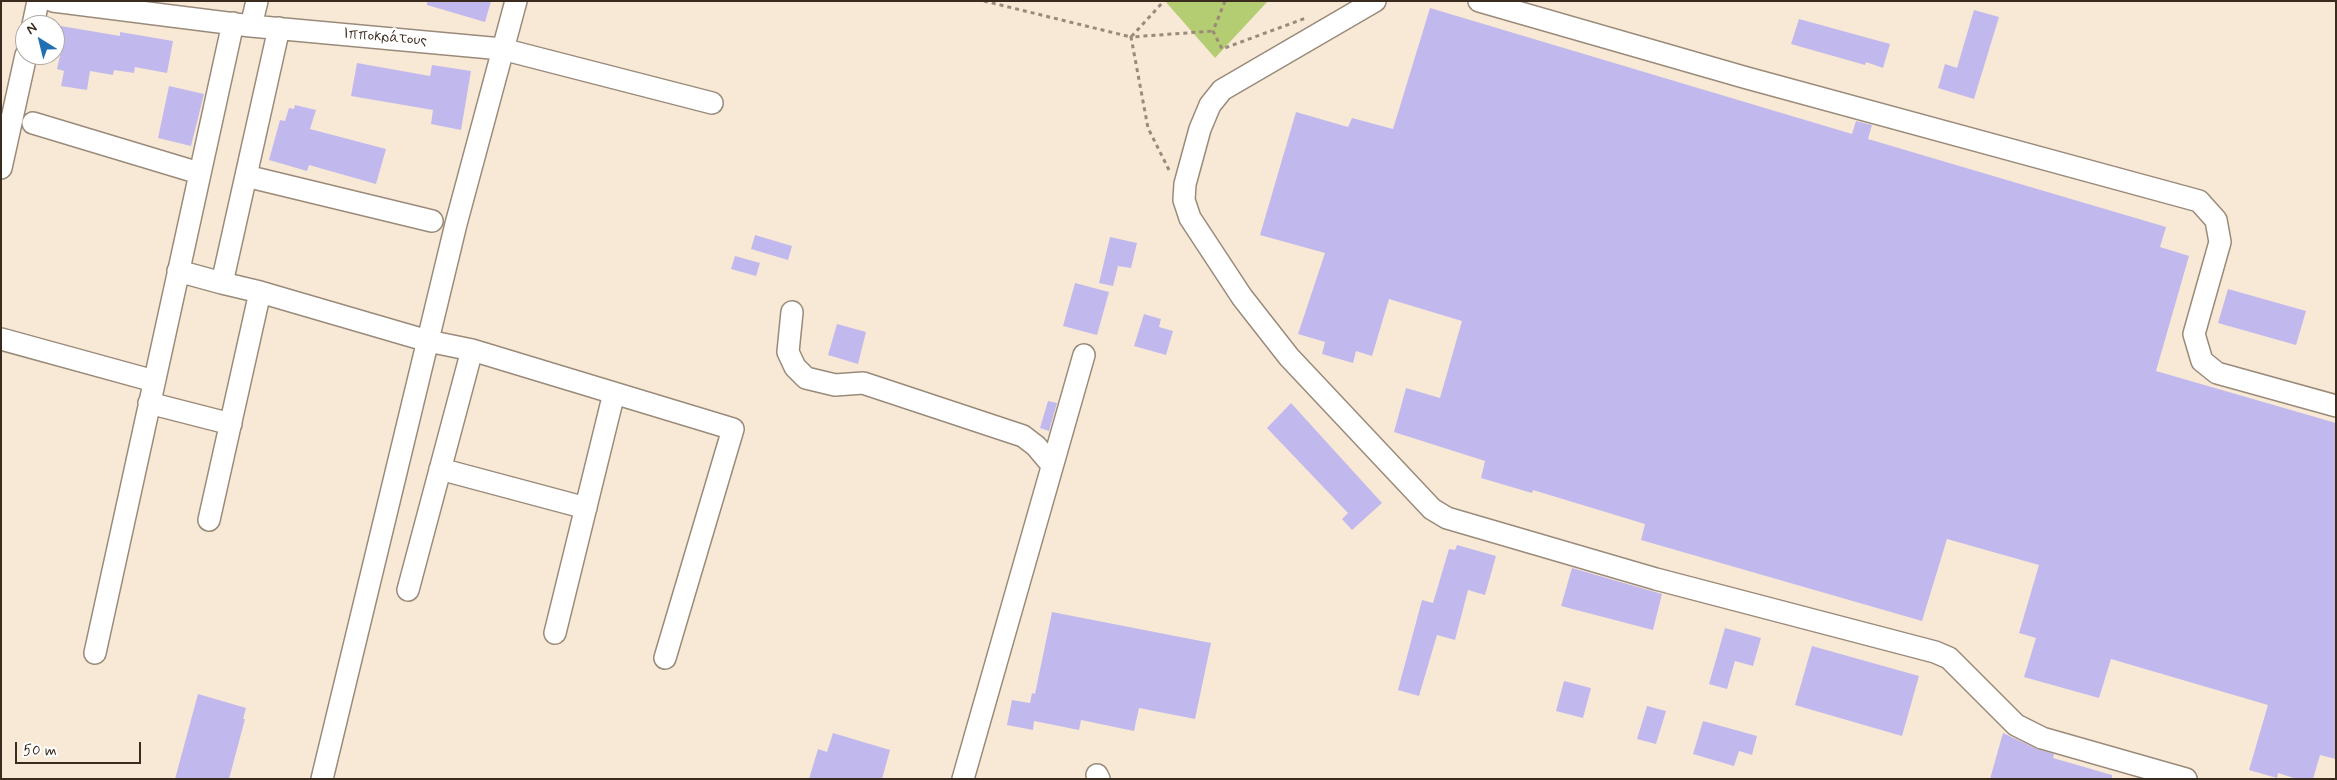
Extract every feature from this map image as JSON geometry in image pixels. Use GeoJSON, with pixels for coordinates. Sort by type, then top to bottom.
{"type":"FeatureCollection","features":[{"type":"Feature","properties":{"kind":"street"},"geometry":{"type":"LineString","coordinates":[[35,15],[38,1]]}},
{"type":"Feature","properties":{"kind":"street","name":"Ιπποκράτους"},"geometry":{"type":"LineString","coordinates":[[53,1],[279,28],[502,49],[712,103]]}},
{"type":"Feature","properties":{"kind":"street"},"geometry":{"type":"LineString","coordinates":[[95,653],[199,173],[242,24],[257,1]]}},
{"type":"Feature","properties":{"kind":"street"},"geometry":{"type":"LineString","coordinates":[[322,779],[456,224],[516,1]]}},
{"type":"Feature","properties":{"kind":"street"},"geometry":{"type":"LineString","coordinates":[[1374,1],[1222,90],[1210,105],[1200,129],[1185,184],[1184,200],[1190,218],[1242,297],[1296,364],[1432,509],[1447,518],[1656,578],[1935,652],[1949,658],[2016,725],[2042,738],[2186,779]]}},
{"type":"Feature","properties":{"kind":"street"},"geometry":{"type":"LineString","coordinates":[[1479,1],[1747,78],[2199,201],[2216,220],[2220,242],[2194,334],[2202,360],[2218,373],[2336,406]]}},
{"type":"Feature","properties":{"kind":"street"},"geometry":{"type":"LineString","coordinates":[[222,283],[279,28]]}},
{"type":"Feature","properties":{"kind":"street"},"geometry":{"type":"LineString","coordinates":[[1,168],[24,65]]}},
{"type":"Feature","properties":{"kind":"street"},"geometry":{"type":"LineString","coordinates":[[33,123],[199,173]]}},
{"type":"Feature","properties":{"kind":"street"},"geometry":{"type":"LineString","coordinates":[[246,176],[432,221]]}},
{"type":"Feature","properties":{"kind":"street"},"geometry":{"type":"LineString","coordinates":[[178,271],[260,292],[428,341],[472,350],[733,429],[665,658]]}},
{"type":"Feature","properties":{"kind":"street"},"geometry":{"type":"LineString","coordinates":[[210,520],[260,292]]}},
{"type":"Feature","properties":{"kind":"street"},"geometry":{"type":"LineString","coordinates":[[792,312],[788,352],[795,367],[806,378],[835,385],[863,383],[1023,436],[1036,446],[1052,465]]}},
{"type":"Feature","properties":{"kind":"street"},"geometry":{"type":"LineString","coordinates":[[1,339],[154,382]]}},
{"type":"Feature","properties":{"kind":"street"},"geometry":{"type":"LineString","coordinates":[[408,590],[472,350]]}},
{"type":"Feature","properties":{"kind":"street"},"geometry":{"type":"LineString","coordinates":[[963,779],[1084,355]]}},
{"type":"Feature","properties":{"kind":"street"},"geometry":{"type":"LineString","coordinates":[[555,633],[614,393]]}},
{"type":"Feature","properties":{"kind":"street"},"geometry":{"type":"LineString","coordinates":[[150,403],[231,424]]}},
{"type":"Feature","properties":{"kind":"street"},"geometry":{"type":"LineString","coordinates":[[440,469],[586,508]]}},
{"type":"Feature","properties":{"kind":"path"},"geometry":{"type":"LineString","coordinates":[[984,1],[1131,37],[1213,31]]}},
{"type":"Feature","properties":{"kind":"path"},"geometry":{"type":"LineString","coordinates":[[1131,37],[1164,1]]}},
{"type":"Feature","properties":{"kind":"path"},"geometry":{"type":"LineString","coordinates":[[1225,1],[1213,31],[1222,50],[1309,17]]}},
{"type":"Feature","properties":{"kind":"path"},"geometry":{"type":"LineString","coordinates":[[1131,37],[1148,128],[1171,173],[1185,184]]}},
{"type":"Feature","properties":{"kind":"green space"},"geometry":{"type":"Polygon","coordinates":[[[1165,1],[1268,1],[1215,58],[1165,1]]]}},
{"type":"Feature","properties":{"kind":"building"},"geometry":{"type":"Polygon","coordinates":[[[427,1],[491,1],[485,22],[427,5],[427,1]]]}},
{"type":"Feature","properties":{"kind":"building"},"geometry":{"type":"Polygon","coordinates":[[[1430,8],[1852,134],[1856,121],[1872,125],[1868,139],[2166,227],[2160,247],[2189,256],[2156,371],[2336,423],[2336,759],[2320,755],[2313,779],[2297,779],[2278,773],[2277,778],[2249,770],[2268,705],[2111,659],[2099,698],[2024,677],[2036,638],[2019,633],[2039,565],[1947,539],[1922,621],[1641,540],[1645,524],[1533,490],[1532,493],[1481,478],[1485,461],[1394,432],[1406,388],[1440,398],[1462,321],[1389,299],[1372,356],[1356,351],[1353,363],[1322,354],[1325,342],[1298,334],[1325,253],[1260,235],[1296,112],[1348,127],[1352,118],[1393,129],[1430,8]]]}},
{"type":"Feature","properties":{"kind":"building"},"geometry":{"type":"Polygon","coordinates":[[[1974,10],[1999,17],[1974,99],[1938,88],[1945,64],[1957,68],[1974,10]]]}},
{"type":"Feature","properties":{"kind":"building"},"geometry":{"type":"Polygon","coordinates":[[[1799,19],[1890,44],[1883,68],[1866,62],[1865,65],[1791,44],[1799,19]]]}},
{"type":"Feature","properties":{"kind":"building"},"geometry":{"type":"Polygon","coordinates":[[[65,27],[120,36],[120,32],[173,41],[167,73],[135,67],[134,73],[114,70],[113,75],[90,71],[87,90],[61,86],[64,71],[57,69],[58,65],[65,65],[65,27]]]}},
{"type":"Feature","properties":{"kind":"building"},"geometry":{"type":"Polygon","coordinates":[[[357,63],[430,76],[432,65],[471,71],[461,130],[431,124],[433,110],[351,96],[357,63]]]}},
{"type":"Feature","properties":{"kind":"building"},"geometry":{"type":"Polygon","coordinates":[[[169,86],[204,94],[191,146],[158,138],[169,86]]]}},
{"type":"Feature","properties":{"kind":"building"},"geometry":{"type":"Polygon","coordinates":[[[295,105],[316,110],[310,129],[386,149],[376,184],[309,165],[307,171],[269,160],[280,120],[285,121],[289,108],[294,109],[295,105]]]}},
{"type":"Feature","properties":{"kind":"building"},"geometry":{"type":"Polygon","coordinates":[[[755,235],[792,246],[788,260],[751,249],[755,235]]]}},
{"type":"Feature","properties":{"kind":"building"},"geometry":{"type":"Polygon","coordinates":[[[1110,237],[1137,243],[1131,268],[1118,266],[1113,286],[1099,283],[1110,237]]]}},
{"type":"Feature","properties":{"kind":"building"},"geometry":{"type":"Polygon","coordinates":[[[735,256],[760,263],[756,276],[731,269],[735,256]]]}},
{"type":"Feature","properties":{"kind":"building"},"geometry":{"type":"Polygon","coordinates":[[[1075,283],[1109,292],[1097,335],[1063,326],[1075,283]]]}},
{"type":"Feature","properties":{"kind":"building"},"geometry":{"type":"Polygon","coordinates":[[[2228,289],[2306,311],[2296,345],[2218,323],[2228,289]]]}},
{"type":"Feature","properties":{"kind":"building"},"geometry":{"type":"Polygon","coordinates":[[[1144,314],[1161,319],[1159,327],[1173,331],[1166,355],[1134,346],[1144,314]]]}},
{"type":"Feature","properties":{"kind":"building"},"geometry":{"type":"Polygon","coordinates":[[[837,324],[866,332],[858,364],[828,355],[837,324]]]}},
{"type":"Feature","properties":{"kind":"building"},"geometry":{"type":"Polygon","coordinates":[[[1048,401],[1057,403],[1049,431],[1040,428],[1048,401]]]}},
{"type":"Feature","properties":{"kind":"building"},"geometry":{"type":"Polygon","coordinates":[[[1291,403],[1382,503],[1352,530],[1342,519],[1348,513],[1267,428],[1291,403]]]}},
{"type":"Feature","properties":{"kind":"building"},"geometry":{"type":"Polygon","coordinates":[[[1457,545],[1496,556],[1485,595],[1468,590],[1455,640],[1437,635],[1419,696],[1398,690],[1422,600],[1433,603],[1449,549],[1455,550],[1457,545]]]}},
{"type":"Feature","properties":{"kind":"building"},"geometry":{"type":"Polygon","coordinates":[[[1572,568],[1662,594],[1653,630],[1561,606],[1572,568]]]}},
{"type":"Feature","properties":{"kind":"building"},"geometry":{"type":"Polygon","coordinates":[[[1052,612],[1211,643],[1195,719],[1139,708],[1134,731],[1081,720],[1079,730],[1034,721],[1033,730],[1007,725],[1012,700],[1030,703],[1032,693],[1035,694],[1052,612]]]}},
{"type":"Feature","properties":{"kind":"building"},"geometry":{"type":"Polygon","coordinates":[[[1725,628],[1761,638],[1753,666],[1735,661],[1727,689],[1709,684],[1725,628]]]}},
{"type":"Feature","properties":{"kind":"building"},"geometry":{"type":"Polygon","coordinates":[[[1812,646],[1919,676],[1902,736],[1795,705],[1812,646]]]}},
{"type":"Feature","properties":{"kind":"building"},"geometry":{"type":"Polygon","coordinates":[[[1564,681],[1591,688],[1583,718],[1556,711],[1564,681]]]}},
{"type":"Feature","properties":{"kind":"building"},"geometry":{"type":"Polygon","coordinates":[[[198,694],[246,708],[243,719],[245,719],[229,779],[175,779],[198,694]]]}},
{"type":"Feature","properties":{"kind":"building"},"geometry":{"type":"Polygon","coordinates":[[[1647,706],[1666,711],[1656,744],[1637,739],[1647,706]]]}},
{"type":"Feature","properties":{"kind":"building"},"geometry":{"type":"Polygon","coordinates":[[[1703,721],[1757,736],[1752,755],[1739,751],[1734,766],[1693,754],[1703,721]]]}},
{"type":"Feature","properties":{"kind":"building"},"geometry":{"type":"Polygon","coordinates":[[[833,733],[890,750],[882,779],[809,779],[818,749],[827,752],[833,733]]]}},
{"type":"Feature","properties":{"kind":"building"},"geometry":{"type":"Polygon","coordinates":[[[2003,733],[2037,749],[2054,754],[2053,758],[2112,775],[2112,779],[1990,779],[2003,733]]]}}]}
